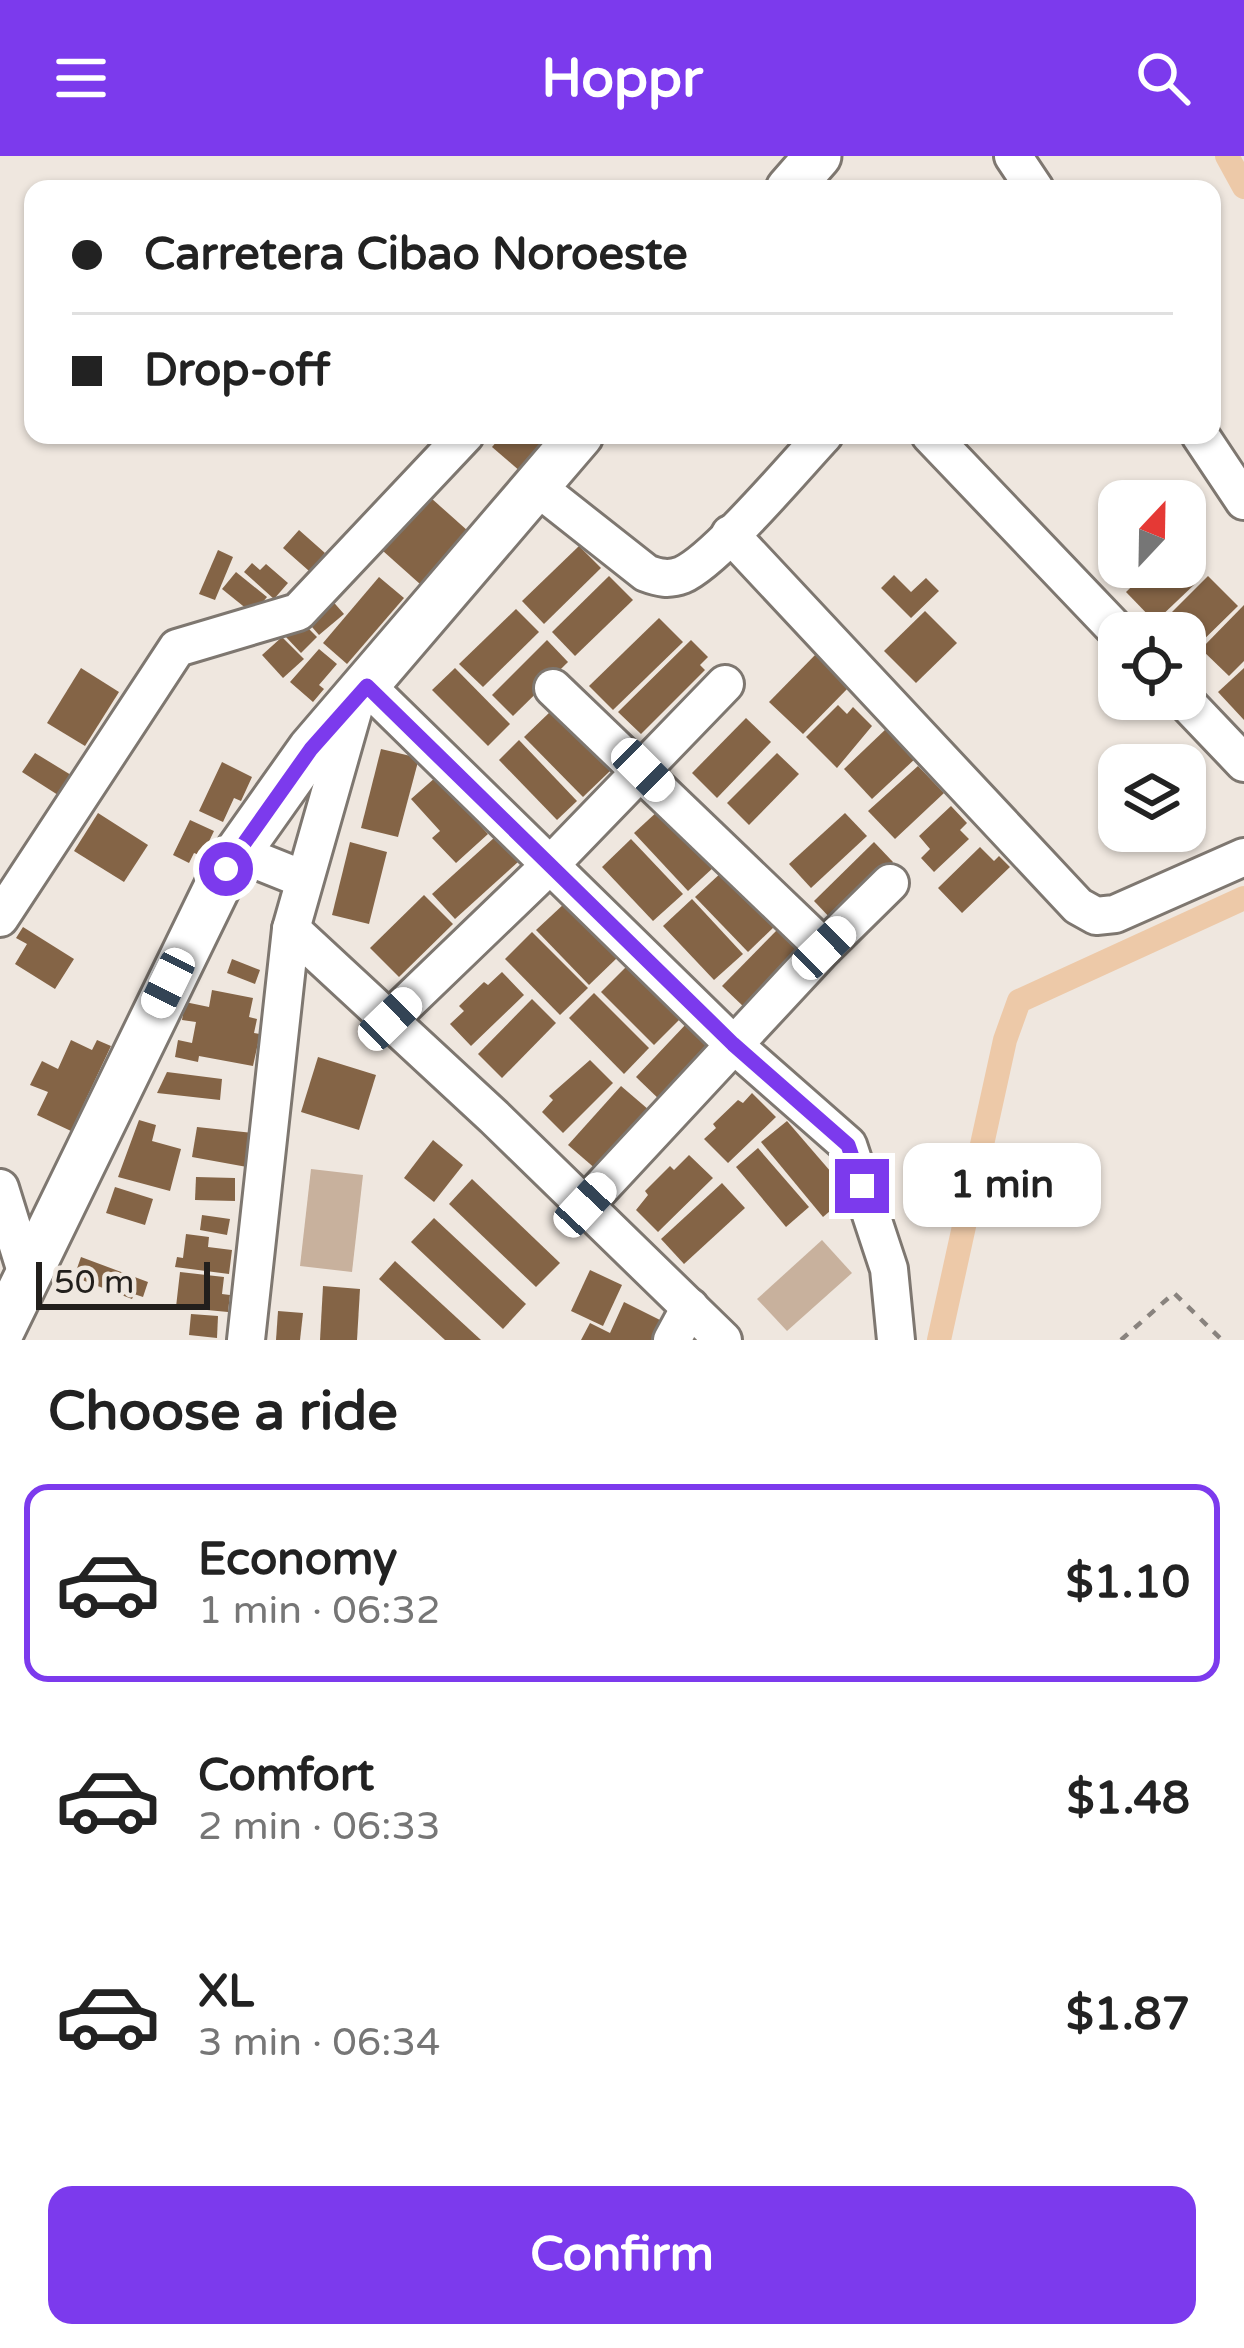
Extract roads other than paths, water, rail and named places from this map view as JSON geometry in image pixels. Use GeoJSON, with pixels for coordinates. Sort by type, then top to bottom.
{"type":"FeatureCollection","features":[{"type":"Feature","properties":{"kind":"main road"},"geometry":{"type":"LineString","coordinates":[[797,180],[818,156]]}},
{"type":"Feature","properties":{"kind":"main road"},"geometry":{"type":"LineString","coordinates":[[0,1333],[226,869],[311,749],[573,444]]}},
{"type":"Feature","properties":{"kind":"street"},"geometry":{"type":"LineString","coordinates":[[0,918],[177,648],[298,612],[457,444]]}},
{"type":"Feature","properties":{"kind":"street"},"geometry":{"type":"LineString","coordinates":[[537,487],[646,573],[662,579],[680,576],[696,566],[815,444]]}},
{"type":"Feature","properties":{"kind":"street"},"geometry":{"type":"LineString","coordinates":[[939,444],[1099,612]]}},
{"type":"Feature","properties":{"kind":"street"},"geometry":{"type":"LineString","coordinates":[[1206,444],[1244,501]]}},
{"type":"Feature","properties":{"kind":"street"},"geometry":{"type":"LineString","coordinates":[[730,534],[1078,906],[1096,916],[1115,914],[1244,857]]}},
{"type":"Feature","properties":{"kind":"street"},"geometry":{"type":"LineString","coordinates":[[390,1019],[551,864],[724,684]]}},
{"type":"Feature","properties":{"kind":"street"},"geometry":{"type":"LineString","coordinates":[[554,688],[824,948]]}},
{"type":"Feature","properties":{"kind":"street"},"geometry":{"type":"LineString","coordinates":[[245,1340],[292,929],[303,879],[362,692],[551,864],[733,1044],[848,1145],[889,1269],[896,1340]]}},
{"type":"Feature","properties":{"kind":"street"},"geometry":{"type":"LineString","coordinates":[[1203,720],[1244,763]]}},
{"type":"Feature","properties":{"kind":"street"},"geometry":{"type":"LineString","coordinates":[[238,854],[303,879]]}},
{"type":"Feature","properties":{"kind":"street"},"geometry":{"type":"LineString","coordinates":[[585,1205],[890,883]]}},
{"type":"Feature","properties":{"kind":"street"},"geometry":{"type":"LineString","coordinates":[[292,929],[723,1340]]}},
{"type":"Feature","properties":{"kind":"street"},"geometry":{"type":"LineString","coordinates":[[0,1189],[28,1278]]}},
{"type":"Feature","properties":{"kind":"street"},"geometry":{"type":"LineString","coordinates":[[672,1340],[690,1307]]}},
{"type":"Feature","properties":{"kind":"waterway"},"geometry":{"type":"LineString","coordinates":[[1227,156],[1244,187]]}},
{"type":"Feature","properties":{"kind":"waterway"},"geometry":{"type":"LineString","coordinates":[[939,1340],[1005,1040],[1019,1001],[1244,898]]}}]}
